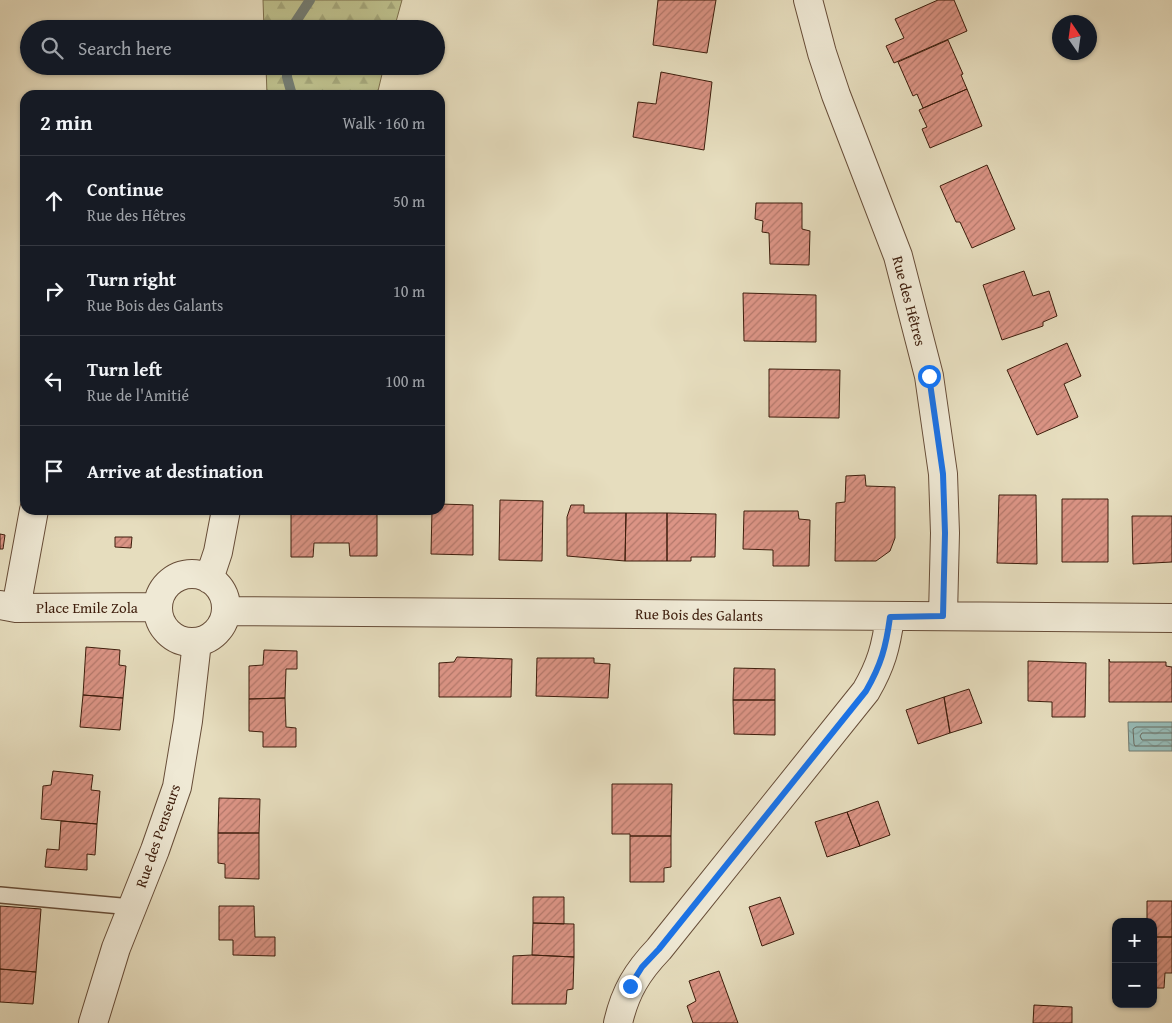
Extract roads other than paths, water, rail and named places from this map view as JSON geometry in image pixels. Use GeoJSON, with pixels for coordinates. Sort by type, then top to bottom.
{"type":"FeatureCollection","features":[{"type":"Feature","properties":{"kind":"street","name":"Rue des Hêtres"},"geometry":{"type":"LineString","coordinates":[[808,0],[822,53],[836,95],[898,256],[929,376],[943,474],[945,533],[943,616]]}},
{"type":"Feature","properties":{"kind":"street","name":"Place Emile Zola"},"geometry":{"type":"LineString","coordinates":[[33,515],[8,607],[158,608]]}},
{"type":"Feature","properties":{"kind":"street"},"geometry":{"type":"LineString","coordinates":[[210,579],[218,552],[225,515]]}},
{"type":"Feature","properties":{"kind":"street"},"geometry":{"type":"LineString","coordinates":[[200,575],[210,579],[217,585],[226,601],[224,620],[214,635],[206,640],[185,642],[174,637],[165,630],[160,620],[158,608],[164,589],[171,581],[180,576],[200,575]]}},
{"type":"Feature","properties":{"kind":"street","name":"Rue Bois des Galants"},"geometry":{"type":"LineString","coordinates":[[226,611],[1172,618]]}},
{"type":"Feature","properties":{"kind":"street"},"geometry":{"type":"LineString","coordinates":[[618,1023],[630,986],[642,967],[659,949],[866,691],[877,671],[887,644],[890,617]]}},
{"type":"Feature","properties":{"kind":"street","name":"Rue des Penseurs"},"geometry":{"type":"LineString","coordinates":[[93,1023],[116,948],[177,787],[188,721],[197,642]]}},
{"type":"Feature","properties":{"kind":"lane"},"geometry":{"type":"LineString","coordinates":[[0,895],[132,907]]}},
{"type":"Feature","properties":{"kind":"water"},"geometry":{"type":"Polygon","coordinates":[[[1128,722],[1172,722],[1172,751],[1129,751],[1128,722]]]}},
{"type":"Feature","properties":{"kind":"waterway"},"geometry":{"type":"LineString","coordinates":[[297,20],[310,0]]}},
{"type":"Feature","properties":{"kind":"waterway"},"geometry":{"type":"LineString","coordinates":[[287,75],[291,90]]}}]}
